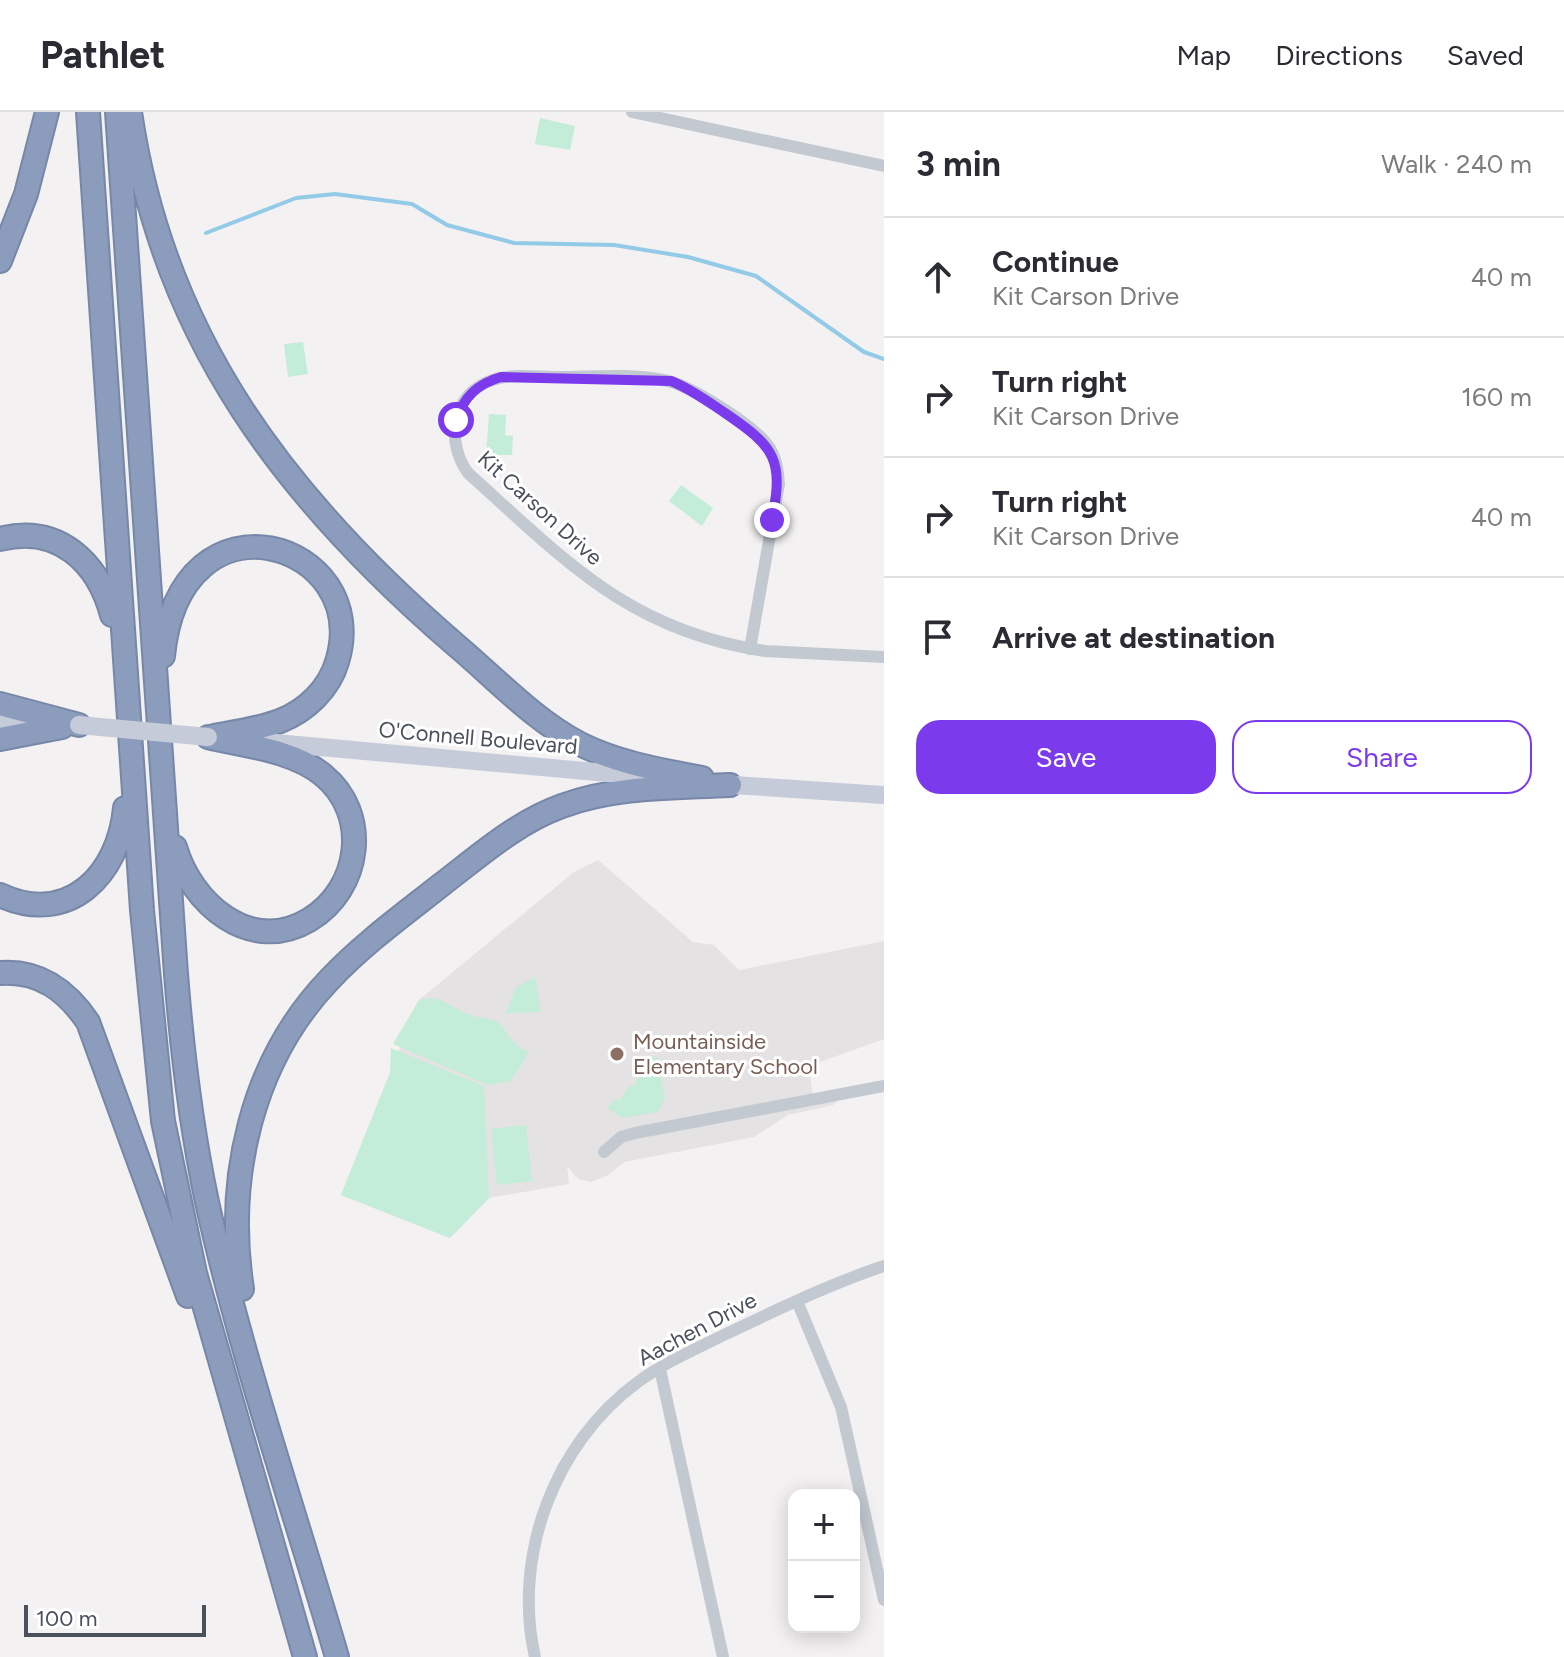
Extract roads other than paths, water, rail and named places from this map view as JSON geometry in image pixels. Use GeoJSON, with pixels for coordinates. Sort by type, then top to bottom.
{"type":"FeatureCollection","features":[{"type":"Feature","properties":{"kind":"highway"},"geometry":{"type":"LineString","coordinates":[[0,261],[26,194],[47,112]]}},
{"type":"Feature","properties":{"kind":"highway"},"geometry":{"type":"LineString","coordinates":[[88,112],[131,751],[152,1029],[165,1136],[195,1273],[305,1657]]}},
{"type":"Feature","properties":{"kind":"highway"},"geometry":{"type":"LineString","coordinates":[[117,112],[180,1023],[198,1152],[233,1306],[337,1657]]}},
{"type":"Feature","properties":{"kind":"highway"},"geometry":{"type":"LineString","coordinates":[[130,112],[153,221],[195,328],[250,426],[319,514],[401,598],[553,727],[590,749],[629,763],[730,785]]}},
{"type":"Feature","properties":{"kind":"highway"},"geometry":{"type":"LineString","coordinates":[[0,539],[28,535],[47,537],[76,551],[89,564],[107,597],[128,711]]}},
{"type":"Feature","properties":{"kind":"highway"},"geometry":{"type":"LineString","coordinates":[[157,713],[170,612],[189,576],[218,554],[236,549],[277,549],[297,557],[327,586],[340,619],[340,653],[328,684],[300,710],[280,721],[208,737]]}},
{"type":"Feature","properties":{"kind":"highway"},"geometry":{"type":"LineString","coordinates":[[0,704],[79,725]]}},
{"type":"Feature","properties":{"kind":"highway"},"geometry":{"type":"LineString","coordinates":[[0,739],[79,725]]}},
{"type":"Feature","properties":{"kind":"highway"},"geometry":{"type":"LineString","coordinates":[[161,752],[178,856],[190,885],[202,900],[233,922],[258,929],[292,927],[308,921],[335,898],[350,871],[354,829],[345,801],[324,775],[308,765],[208,737]]}},
{"type":"Feature","properties":{"kind":"highway"},"geometry":{"type":"LineString","coordinates":[[0,895],[22,902],[48,901],[82,892],[97,881],[108,868],[121,838],[131,751]]}},
{"type":"Feature","properties":{"kind":"highway"},"geometry":{"type":"LineString","coordinates":[[290,1494],[248,1321],[236,1236],[238,1184],[250,1120],[273,1063],[289,1035],[327,981],[352,957],[524,824],[564,805],[609,794],[730,785]]}},
{"type":"Feature","properties":{"kind":"highway"},"geometry":{"type":"LineString","coordinates":[[0,973],[24,974],[57,987],[77,1005],[98,1042],[262,1508]]}},
{"type":"Feature","properties":{"kind":"main road","name":"O'Connell Boulevard"},"geometry":{"type":"LineString","coordinates":[[0,723],[28,719],[730,785],[880,796]]}},
{"type":"Feature","properties":{"kind":"street"},"geometry":{"type":"LineString","coordinates":[[632,112],[884,166]]}},
{"type":"Feature","properties":{"kind":"street","name":"Kit Carson Drive"},"geometry":{"type":"LineString","coordinates":[[750,649],[779,484],[774,458],[760,437],[692,391],[660,379],[510,377],[484,383],[468,395],[454,430],[458,457],[468,473],[594,584],[644,616],[691,635],[750,649],[884,657]]}},
{"type":"Feature","properties":{"kind":"street"},"geometry":{"type":"LineString","coordinates":[[604,1152],[621,1137],[635,1133],[884,1086]]}},
{"type":"Feature","properties":{"kind":"street","name":"Aachen Drive"},"geometry":{"type":"LineString","coordinates":[[535,1657],[528,1610],[530,1568],[541,1522],[564,1465],[597,1421],[636,1383],[660,1369],[797,1301],[884,1266]]}},
{"type":"Feature","properties":{"kind":"street"},"geometry":{"type":"LineString","coordinates":[[797,1301],[841,1407],[884,1600]]}},
{"type":"Feature","properties":{"kind":"street"},"geometry":{"type":"LineString","coordinates":[[660,1369],[723,1657]]}},
{"type":"Feature","properties":{"kind":"waterway"},"geometry":{"type":"LineString","coordinates":[[206,233],[296,198],[335,194],[412,204],[447,225],[514,243],[614,245],[688,257],[756,276],[864,352],[884,359]]}},
{"type":"Feature","properties":{"kind":"place","name":"Mountainside Elementary School"},"geometry":{"type":"Point","coordinates":[617,1054]}}]}
